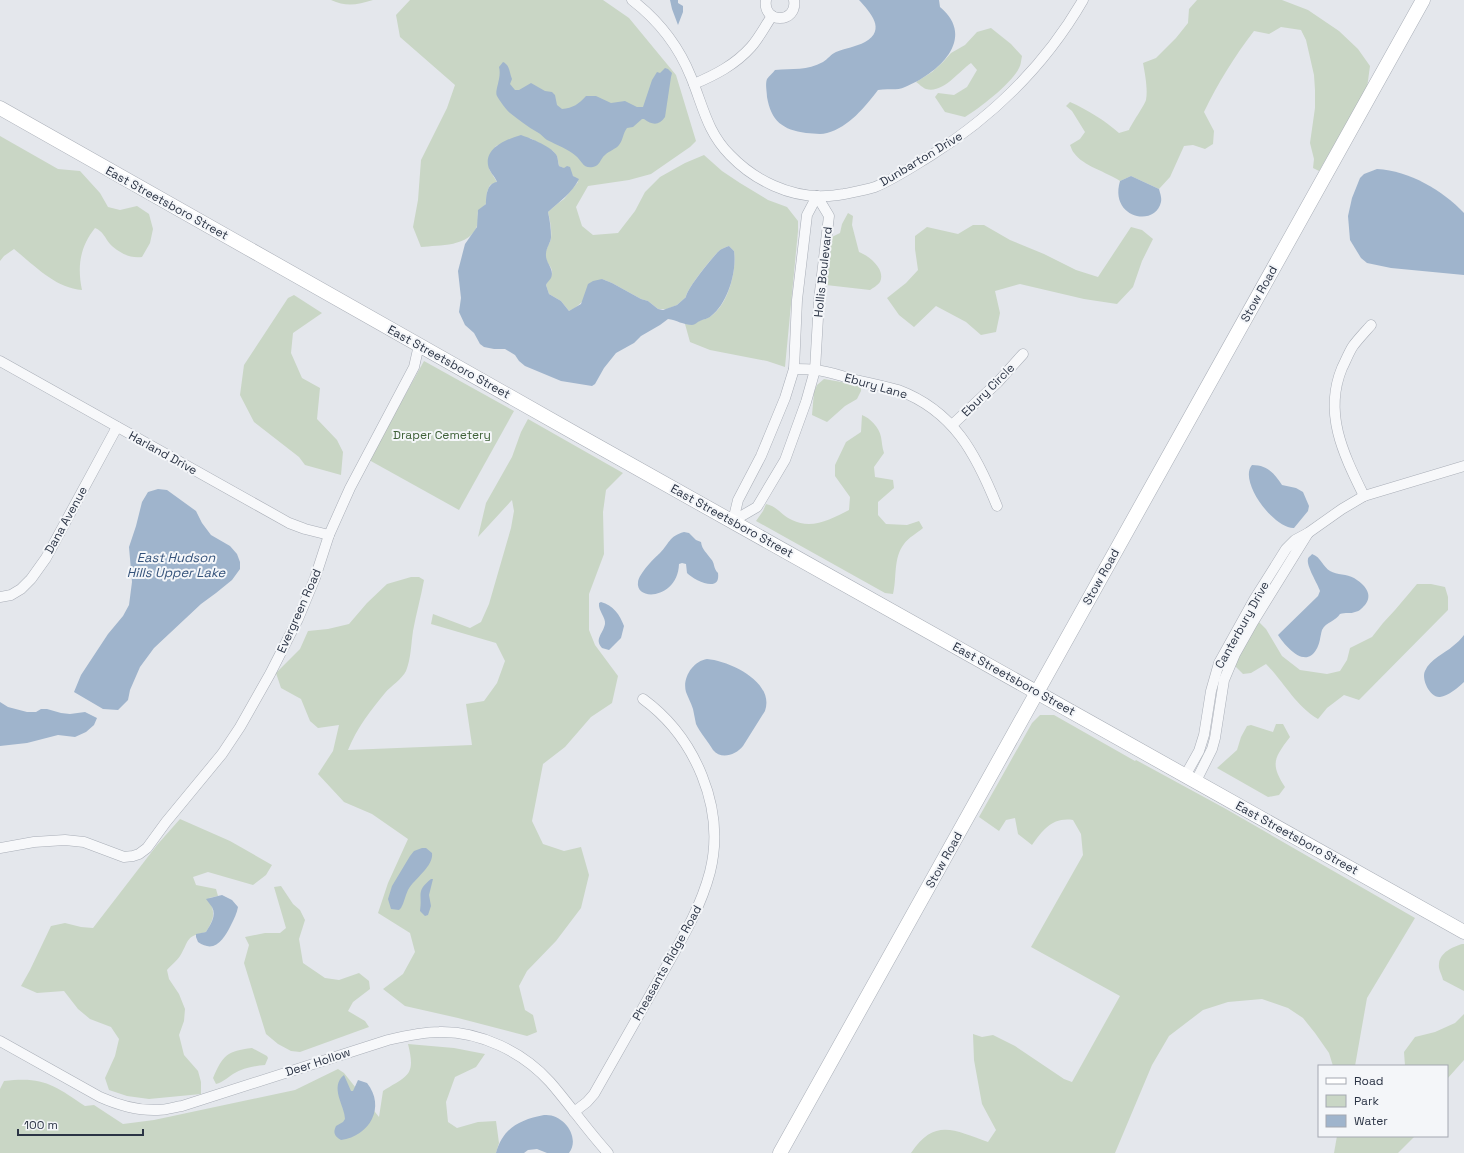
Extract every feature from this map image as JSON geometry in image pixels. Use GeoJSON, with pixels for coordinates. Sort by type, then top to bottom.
{"type":"FeatureCollection","features":[{"type":"Feature","properties":{"kind":"main road","name":"Stow Road"},"geometry":{"type":"LineString","coordinates":[[780,1153],[1423,0]]}},
{"type":"Feature","properties":{"kind":"main road","name":"East Streetsboro Street"},"geometry":{"type":"LineString","coordinates":[[0,108],[1464,932]]}},
{"type":"Feature","properties":{"kind":"street","name":"Dunbarton Drive"},"geometry":{"type":"LineString","coordinates":[[632,0],[649,15],[671,41],[681,56],[694,84],[705,117],[713,134],[738,163],[752,174],[772,185],[795,193],[817,196],[849,193],[874,187],[905,172],[950,143],[985,117],[1015,89],[1060,36],[1083,0]]}},
{"type":"Feature","properties":{"kind":"street"},"geometry":{"type":"LineString","coordinates":[[766,0],[766,8],[772,16],[781,18],[790,14],[794,6],[794,0]]}},
{"type":"Feature","properties":{"kind":"street"},"geometry":{"type":"LineString","coordinates":[[694,84],[725,69],[741,58],[756,41],[772,16]]}},
{"type":"Feature","properties":{"kind":"street","name":"Hollis Boulevard"},"geometry":{"type":"LineString","coordinates":[[733,521],[738,500],[761,456],[786,398],[794,369],[798,300],[807,215],[817,196]]}},
{"type":"Feature","properties":{"kind":"street","name":"Hollis Boulevard"},"geometry":{"type":"LineString","coordinates":[[733,521],[757,507],[785,460],[806,402],[815,370],[819,300],[828,216],[817,196]]}},
{"type":"Feature","properties":{"kind":"street"},"geometry":{"type":"LineString","coordinates":[[1364,496],[1341,446],[1336,425],[1335,398],[1340,374],[1346,358],[1353,346],[1371,325]]}},
{"type":"Feature","properties":{"kind":"street","name":"Evergreen Road"},"geometry":{"type":"LineString","coordinates":[[0,848],[34,842],[65,840],[84,842],[124,856],[133,856],[139,854],[147,848],[166,822],[222,754],[240,727],[270,674],[298,619],[315,578],[329,535],[353,482],[414,367],[419,345]]}},
{"type":"Feature","properties":{"kind":"street","name":"Ebury Circle"},"geometry":{"type":"LineString","coordinates":[[952,425],[998,382],[1023,354]]}},
{"type":"Feature","properties":{"kind":"street","name":"Harland Drive"},"geometry":{"type":"LineString","coordinates":[[0,361],[289,523],[329,535]]}},
{"type":"Feature","properties":{"kind":"street","name":"Ebury Lane"},"geometry":{"type":"LineString","coordinates":[[794,369],[815,370],[897,390],[929,407],[952,425],[964,439],[983,472],[997,506]]}},
{"type":"Feature","properties":{"kind":"street","name":"Dana Avenue"},"geometry":{"type":"LineString","coordinates":[[0,597],[11,595],[21,589],[31,579],[46,558],[117,427]]}},
{"type":"Feature","properties":{"kind":"street","name":"Canterbury Drive"},"geometry":{"type":"LineString","coordinates":[[1190,779],[1212,749],[1228,658],[1253,612],[1277,573],[1308,533],[1342,509],[1364,496],[1464,466]]}},
{"type":"Feature","properties":{"kind":"street","name":"Pheasants Ridge Road"},"geometry":{"type":"LineString","coordinates":[[574,1112],[587,1102],[594,1094],[679,944],[698,908],[710,870],[714,842],[713,821],[706,787],[699,766],[679,734],[664,716],[643,699]]}},
{"type":"Feature","properties":{"kind":"street","name":"Deer Hollow"},"geometry":{"type":"LineString","coordinates":[[0,1041],[100,1098],[118,1105],[139,1109],[159,1110],[182,1106],[388,1040],[416,1034],[440,1032],[456,1033],[489,1041],[517,1055],[536,1069],[549,1082],[608,1153]]}},
{"type":"Feature","properties":{"kind":"green space"},"geometry":{"type":"Polygon","coordinates":[[[331,0],[373,0],[362,3],[342,4],[331,0]]]}},
{"type":"Feature","properties":{"kind":"green space"},"geometry":{"type":"Polygon","coordinates":[[[410,0],[603,0],[629,18],[676,75],[696,141],[690,147],[651,174],[629,180],[588,186],[576,207],[582,226],[593,235],[618,233],[635,211],[645,192],[660,177],[685,163],[704,155],[722,171],[740,183],[768,200],[787,207],[798,221],[798,231],[785,367],[767,361],[710,350],[690,342],[685,324],[693,324],[710,317],[717,311],[727,296],[733,277],[735,259],[734,251],[729,246],[720,250],[712,259],[695,281],[686,297],[677,305],[667,309],[658,309],[648,301],[641,299],[602,279],[582,302],[569,311],[561,301],[549,294],[546,285],[552,272],[545,256],[551,235],[551,225],[548,212],[564,199],[578,182],[570,172],[559,166],[557,156],[553,151],[530,138],[506,142],[496,146],[492,152],[489,169],[497,182],[490,185],[487,192],[486,204],[478,211],[478,224],[468,238],[453,244],[421,247],[413,227],[418,200],[421,160],[447,108],[455,85],[400,37],[396,15],[410,0]]]}},
{"type":"Feature","properties":{"kind":"green space"},"geometry":{"type":"Polygon","coordinates":[[[1197,0],[1282,0],[1308,10],[1339,31],[1358,49],[1370,66],[1367,88],[1319,171],[1313,168],[1314,159],[1310,143],[1315,108],[1315,90],[1314,75],[1306,40],[1301,30],[1281,27],[1269,34],[1254,31],[1227,70],[1204,112],[1214,131],[1213,144],[1205,149],[1193,145],[1184,146],[1170,177],[1159,189],[1131,176],[1120,181],[1083,162],[1073,152],[1070,145],[1080,139],[1085,132],[1072,111],[1066,106],[1070,102],[1083,108],[1119,133],[1129,130],[1147,96],[1143,63],[1156,58],[1176,38],[1188,23],[1189,9],[1197,0]]]}},
{"type":"Feature","properties":{"kind":"green space"},"geometry":{"type":"Polygon","coordinates":[[[991,28],[1011,44],[1022,56],[1021,64],[1016,74],[987,102],[965,117],[945,112],[935,97],[938,93],[954,95],[967,87],[977,70],[971,63],[945,85],[939,88],[932,90],[926,89],[916,82],[932,72],[951,53],[965,45],[977,32],[991,28]]]}},
{"type":"Feature","properties":{"kind":"green space"},"geometry":{"type":"Polygon","coordinates":[[[0,136],[58,169],[80,171],[100,193],[108,207],[120,210],[137,206],[149,214],[153,229],[150,243],[142,257],[133,257],[120,252],[110,244],[100,231],[95,228],[86,242],[81,257],[80,273],[82,290],[63,285],[45,275],[14,249],[0,261],[0,136]]]}},
{"type":"Feature","properties":{"kind":"green space"},"geometry":{"type":"Polygon","coordinates":[[[848,213],[853,216],[852,225],[859,252],[872,260],[881,272],[880,282],[870,290],[826,285],[828,247],[832,237],[840,233],[842,224],[848,213]]]}},
{"type":"Feature","properties":{"kind":"green space"},"geometry":{"type":"Polygon","coordinates":[[[973,225],[984,225],[1010,240],[1044,254],[1076,270],[1098,277],[1131,227],[1142,230],[1153,239],[1142,261],[1133,287],[1117,304],[1084,299],[1020,284],[995,291],[1000,313],[996,332],[981,335],[966,322],[936,306],[914,327],[899,315],[887,298],[906,283],[918,270],[915,236],[927,227],[958,234],[973,225]]]}},
{"type":"Feature","properties":{"kind":"green space"},"geometry":{"type":"Polygon","coordinates":[[[294,295],[322,313],[293,333],[291,353],[302,378],[320,388],[317,419],[337,440],[343,452],[341,475],[305,465],[299,457],[254,422],[240,395],[244,365],[288,298],[294,295]]]}},
{"type":"Feature","properties":{"kind":"green space","name":"Draper Cemetery"},"geometry":{"type":"Polygon","coordinates":[[[424,361],[514,411],[459,510],[369,460],[424,361]]]}},
{"type":"Feature","properties":{"kind":"green space"},"geometry":{"type":"Polygon","coordinates":[[[824,379],[853,384],[861,387],[861,391],[857,399],[845,406],[827,422],[812,415],[814,392],[817,385],[824,379]]]}},
{"type":"Feature","properties":{"kind":"green space"},"geometry":{"type":"Polygon","coordinates":[[[862,415],[874,423],[881,437],[884,453],[874,467],[875,477],[893,480],[894,488],[878,502],[878,515],[886,524],[907,525],[919,521],[923,528],[904,544],[898,555],[893,594],[885,593],[756,521],[766,504],[770,505],[792,520],[807,524],[814,524],[828,520],[849,510],[850,497],[835,476],[835,465],[846,442],[861,432],[862,415]]]}},
{"type":"Feature","properties":{"kind":"green space"},"geometry":{"type":"Polygon","coordinates":[[[528,419],[623,473],[606,490],[603,512],[604,554],[589,594],[589,630],[595,645],[618,676],[612,703],[591,717],[565,747],[543,764],[532,821],[543,844],[564,851],[581,847],[589,875],[581,908],[556,941],[527,971],[519,986],[525,1010],[533,1015],[537,1032],[527,1036],[405,1006],[383,989],[403,974],[415,952],[410,933],[378,913],[388,883],[408,839],[372,814],[344,802],[318,774],[333,751],[339,725],[318,728],[310,721],[301,699],[281,688],[276,673],[300,649],[308,631],[328,629],[349,624],[367,603],[387,584],[411,577],[419,577],[424,580],[406,671],[402,677],[385,693],[369,713],[355,734],[348,750],[472,745],[466,704],[484,701],[497,683],[505,661],[496,643],[431,624],[433,614],[470,628],[481,622],[489,604],[511,528],[514,511],[512,500],[478,537],[486,503],[512,457],[521,432],[528,419]]]}},
{"type":"Feature","properties":{"kind":"green space"},"geometry":{"type":"Polygon","coordinates":[[[1417,584],[1431,584],[1445,587],[1448,597],[1448,610],[1359,700],[1344,695],[1327,708],[1318,719],[1302,707],[1266,664],[1251,673],[1243,674],[1235,666],[1241,650],[1259,622],[1266,629],[1282,656],[1300,670],[1327,674],[1340,671],[1347,660],[1350,648],[1372,637],[1417,584]]]}},
{"type":"Feature","properties":{"kind":"green space"},"geometry":{"type":"Polygon","coordinates":[[[1040,715],[1054,715],[1135,761],[1136,760],[1226,809],[1415,918],[1367,998],[1355,1065],[1333,1065],[1329,1053],[1315,1033],[1303,1018],[1288,1008],[1262,999],[1228,1002],[1203,1010],[1169,1036],[1152,1065],[1115,1153],[911,1153],[920,1142],[937,1131],[955,1131],[988,1142],[996,1130],[982,1104],[974,1060],[973,1034],[982,1037],[993,1035],[1015,1046],[1064,1079],[1072,1082],[1120,996],[1031,947],[1083,855],[1081,834],[1073,820],[1059,821],[1049,826],[1040,834],[1032,845],[1018,834],[1015,818],[1006,820],[999,831],[979,817],[1032,723],[1040,715]]]}},
{"type":"Feature","properties":{"kind":"green space"},"geometry":{"type":"Polygon","coordinates":[[[1276,724],[1283,724],[1290,737],[1280,750],[1276,761],[1277,772],[1285,787],[1279,795],[1268,797],[1217,768],[1237,750],[1241,737],[1247,726],[1251,725],[1273,732],[1276,724]]]}},
{"type":"Feature","properties":{"kind":"green space"},"geometry":{"type":"Polygon","coordinates":[[[180,819],[230,841],[272,865],[266,875],[253,885],[208,872],[193,877],[196,885],[216,889],[218,896],[209,898],[213,912],[211,923],[206,932],[194,936],[188,940],[179,958],[167,970],[169,979],[179,994],[185,1009],[184,1021],[179,1035],[184,1055],[198,1071],[201,1082],[201,1094],[149,1099],[127,1096],[109,1090],[105,1078],[115,1056],[119,1039],[111,1027],[90,1019],[78,1009],[64,991],[37,993],[21,986],[51,926],[65,923],[93,928],[157,845],[180,819]]]}},
{"type":"Feature","properties":{"kind":"green space"},"geometry":{"type":"Polygon","coordinates":[[[281,886],[293,904],[300,910],[305,920],[299,939],[303,963],[325,978],[339,980],[359,973],[369,981],[370,989],[353,1002],[348,1011],[365,1021],[369,1027],[300,1052],[291,1051],[278,1044],[266,1034],[244,963],[249,945],[245,937],[265,933],[280,933],[286,928],[274,887],[281,886]]]}},
{"type":"Feature","properties":{"kind":"green space"},"geometry":{"type":"Polygon","coordinates":[[[1464,944],[1464,991],[1443,980],[1439,966],[1440,960],[1444,953],[1451,948],[1464,944]]]}},
{"type":"Feature","properties":{"kind":"green space"},"geometry":{"type":"Polygon","coordinates":[[[1464,1014],[1464,1060],[1448,1078],[1448,1065],[1405,1065],[1404,1052],[1415,1037],[1435,1032],[1455,1023],[1464,1014]]]}},
{"type":"Feature","properties":{"kind":"green space"},"geometry":{"type":"Polygon","coordinates":[[[408,1044],[454,1048],[485,1054],[476,1067],[455,1077],[446,1102],[448,1122],[457,1128],[478,1122],[496,1121],[499,1143],[496,1153],[0,1153],[0,1089],[4,1081],[29,1080],[48,1084],[85,1106],[94,1105],[123,1124],[154,1120],[295,1090],[338,1069],[344,1073],[379,1117],[383,1091],[404,1078],[410,1069],[411,1063],[408,1044]]]}},
{"type":"Feature","properties":{"kind":"green space"},"geometry":{"type":"Polygon","coordinates":[[[252,1048],[267,1056],[268,1058],[265,1065],[241,1070],[216,1084],[213,1078],[223,1059],[231,1053],[252,1048]]]}},
{"type":"Feature","properties":{"kind":"green space"},"geometry":{"type":"Polygon","coordinates":[[[1337,1137],[1414,1137],[1398,1153],[1334,1153],[1337,1137]]]}},
{"type":"Feature","properties":{"kind":"water"},"geometry":{"type":"Polygon","coordinates":[[[670,0],[678,0],[678,3],[683,6],[683,12],[678,25],[672,9],[670,0]]]}},
{"type":"Feature","properties":{"kind":"water"},"geometry":{"type":"Polygon","coordinates":[[[859,0],[939,0],[940,7],[951,19],[955,31],[954,43],[949,54],[929,74],[917,81],[902,88],[878,90],[856,116],[835,130],[824,134],[816,134],[798,132],[785,127],[775,118],[769,105],[766,88],[767,79],[775,70],[806,68],[817,65],[825,61],[834,53],[862,44],[872,37],[876,27],[872,15],[859,0]]]}},
{"type":"Feature","properties":{"kind":"water"},"geometry":{"type":"Polygon","coordinates":[[[503,62],[508,67],[512,79],[510,84],[515,90],[519,90],[531,83],[545,91],[552,92],[555,95],[557,105],[562,109],[576,105],[586,96],[596,96],[611,103],[625,101],[637,107],[643,107],[652,80],[657,72],[660,73],[665,68],[668,69],[672,73],[665,117],[663,120],[655,124],[642,119],[633,127],[627,128],[618,146],[605,155],[599,164],[593,167],[587,167],[573,154],[547,140],[505,108],[496,94],[500,75],[499,67],[503,62]]]}},
{"type":"Feature","properties":{"kind":"water"},"geometry":{"type":"Polygon","coordinates":[[[521,135],[541,143],[551,149],[557,156],[559,166],[564,168],[567,166],[570,167],[573,176],[579,179],[569,193],[548,212],[551,237],[546,252],[546,257],[552,272],[551,278],[546,285],[549,294],[561,301],[569,311],[581,304],[588,284],[602,279],[641,299],[648,301],[658,309],[663,310],[677,305],[686,297],[695,280],[712,258],[720,250],[729,246],[734,251],[735,259],[733,277],[727,295],[717,310],[709,318],[699,321],[693,325],[668,319],[641,336],[634,343],[616,353],[604,368],[595,384],[592,386],[561,381],[525,366],[515,355],[505,349],[484,347],[480,344],[474,333],[465,325],[459,312],[461,298],[458,271],[465,244],[477,227],[478,210],[486,204],[489,187],[497,182],[488,165],[490,153],[498,145],[521,135]]]}},
{"type":"Feature","properties":{"kind":"water"},"geometry":{"type":"Polygon","coordinates":[[[1377,169],[1401,173],[1425,183],[1436,189],[1464,213],[1464,275],[1391,268],[1367,263],[1361,258],[1350,240],[1348,216],[1352,198],[1360,178],[1364,174],[1377,169]]]}},
{"type":"Feature","properties":{"kind":"water"},"geometry":{"type":"Polygon","coordinates":[[[1131,176],[1159,189],[1161,202],[1157,210],[1151,215],[1142,217],[1134,215],[1127,211],[1121,204],[1118,194],[1120,181],[1131,176]]]}},
{"type":"Feature","properties":{"kind":"water"},"geometry":{"type":"Polygon","coordinates":[[[1252,465],[1262,466],[1270,470],[1282,485],[1296,488],[1303,492],[1309,506],[1308,511],[1294,528],[1277,521],[1260,503],[1250,482],[1249,472],[1252,465]]]}},
{"type":"Feature","properties":{"kind":"water","name":"East Hudson Hills Upper Lake"},"geometry":{"type":"Polygon","coordinates":[[[158,489],[167,490],[196,511],[202,523],[211,535],[230,546],[237,554],[240,562],[240,569],[232,580],[201,604],[154,648],[140,667],[130,690],[128,700],[118,710],[103,709],[74,692],[81,675],[108,634],[123,616],[129,605],[132,582],[129,547],[142,502],[148,492],[158,489]]]}},
{"type":"Feature","properties":{"kind":"water"},"geometry":{"type":"Polygon","coordinates":[[[684,532],[689,533],[696,540],[701,542],[718,573],[718,579],[715,583],[711,584],[701,582],[687,573],[686,564],[682,563],[679,564],[677,576],[672,584],[665,590],[657,594],[643,593],[639,588],[638,582],[644,571],[672,538],[684,532]]]}},
{"type":"Feature","properties":{"kind":"water"},"geometry":{"type":"Polygon","coordinates":[[[1312,554],[1318,557],[1330,571],[1358,580],[1367,590],[1368,601],[1360,610],[1353,613],[1340,614],[1326,625],[1322,630],[1316,650],[1311,655],[1301,657],[1290,650],[1278,635],[1318,596],[1320,591],[1310,570],[1308,562],[1308,558],[1312,554]]]}},
{"type":"Feature","properties":{"kind":"water"},"geometry":{"type":"Polygon","coordinates":[[[601,602],[609,605],[616,611],[624,626],[621,638],[609,650],[602,648],[599,642],[605,624],[599,606],[599,603],[601,602]]]}},
{"type":"Feature","properties":{"kind":"water"},"geometry":{"type":"Polygon","coordinates":[[[1464,635],[1464,682],[1446,695],[1440,697],[1436,696],[1430,691],[1425,683],[1425,671],[1430,663],[1454,645],[1464,635]]]}},
{"type":"Feature","properties":{"kind":"water"},"geometry":{"type":"Polygon","coordinates":[[[707,659],[727,664],[748,675],[757,682],[763,691],[766,701],[765,711],[743,746],[733,754],[724,756],[713,750],[696,724],[693,709],[686,692],[686,681],[690,671],[697,663],[707,659]]]}},
{"type":"Feature","properties":{"kind":"water"},"geometry":{"type":"Polygon","coordinates":[[[0,702],[8,707],[27,712],[36,712],[41,709],[47,709],[70,714],[85,712],[97,718],[94,725],[86,732],[75,737],[58,735],[27,743],[0,746],[0,702]]]}},
{"type":"Feature","properties":{"kind":"water"},"geometry":{"type":"Polygon","coordinates":[[[426,848],[432,853],[430,863],[408,890],[401,908],[399,910],[391,909],[388,899],[392,886],[410,856],[414,851],[426,848]]]}},
{"type":"Feature","properties":{"kind":"water"},"geometry":{"type":"Polygon","coordinates":[[[431,879],[433,879],[429,895],[431,906],[428,915],[425,916],[420,911],[421,890],[431,879]]]}},
{"type":"Feature","properties":{"kind":"water"},"geometry":{"type":"Polygon","coordinates":[[[222,895],[232,900],[238,907],[236,914],[222,940],[214,946],[204,945],[198,942],[196,934],[206,932],[214,914],[212,907],[206,899],[222,895]]]}},
{"type":"Feature","properties":{"kind":"water"},"geometry":{"type":"Polygon","coordinates":[[[344,1075],[351,1091],[353,1091],[358,1080],[367,1083],[373,1092],[375,1111],[367,1127],[360,1133],[341,1140],[334,1132],[336,1126],[345,1119],[338,1091],[338,1085],[344,1075]]]}},
{"type":"Feature","properties":{"kind":"water"},"geometry":{"type":"Polygon","coordinates":[[[544,1115],[551,1115],[558,1118],[568,1127],[573,1140],[569,1153],[547,1153],[537,1149],[528,1150],[524,1153],[496,1153],[503,1137],[513,1126],[544,1115]]]}}]}
